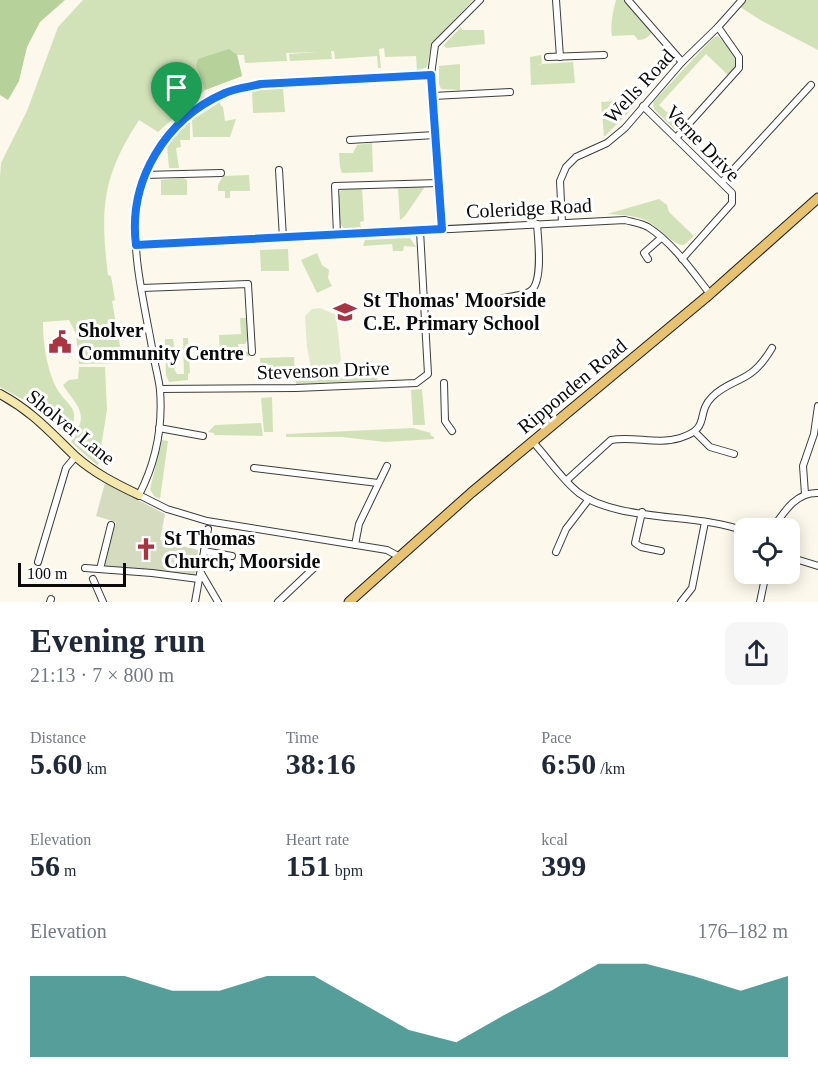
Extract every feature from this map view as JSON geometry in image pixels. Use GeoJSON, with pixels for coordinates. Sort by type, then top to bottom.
{"type":"FeatureCollection","features":[{"type":"Feature","properties":{"kind":"main road","name":"Ripponden Road"},"geometry":{"type":"LineString","coordinates":[[349,602],[398,556],[710,294],[818,198]]}},
{"type":"Feature","properties":{"kind":"street"},"geometry":{"type":"LineString","coordinates":[[442,229],[431,75],[435,45],[480,0]]}},
{"type":"Feature","properties":{"kind":"street"},"geometry":{"type":"LineString","coordinates":[[556,0],[560,57]]}},
{"type":"Feature","properties":{"kind":"street"},"geometry":{"type":"LineString","coordinates":[[628,0],[682,62]]}},
{"type":"Feature","properties":{"kind":"street","name":"Wells Road"},"geometry":{"type":"LineString","coordinates":[[562,223],[560,181],[566,167],[576,157],[607,143],[625,128],[682,62],[718,27],[741,0]]}},
{"type":"Feature","properties":{"kind":"street"},"geometry":{"type":"LineString","coordinates":[[676,138],[739,69],[739,57],[718,27]]}},
{"type":"Feature","properties":{"kind":"street"},"geometry":{"type":"LineString","coordinates":[[548,57],[604,55]]}},
{"type":"Feature","properties":{"kind":"street"},"geometry":{"type":"LineString","coordinates":[[139,495],[150,474],[159,428],[160,389],[142,288],[136,245],[135,210],[144,175],[154,155],[177,124],[226,93],[261,84],[431,75]]}},
{"type":"Feature","properties":{"kind":"street"},"geometry":{"type":"LineString","coordinates":[[722,182],[812,85]]}},
{"type":"Feature","properties":{"kind":"street"},"geometry":{"type":"LineString","coordinates":[[433,96],[510,92]]}},
{"type":"Feature","properties":{"kind":"street","name":"Verne Drive"},"geometry":{"type":"LineString","coordinates":[[643,106],[732,193],[732,204],[682,259]]}},
{"type":"Feature","properties":{"kind":"street"},"geometry":{"type":"LineString","coordinates":[[350,140],[435,135]]}},
{"type":"Feature","properties":{"kind":"street"},"geometry":{"type":"LineString","coordinates":[[279,170],[283,237]]}},
{"type":"Feature","properties":{"kind":"street"},"geometry":{"type":"LineString","coordinates":[[144,175],[221,173]]}},
{"type":"Feature","properties":{"kind":"street"},"geometry":{"type":"LineString","coordinates":[[338,235],[335,186],[439,183]]}},
{"type":"Feature","properties":{"kind":"street","name":"Coleridge Road"},"geometry":{"type":"LineString","coordinates":[[136,245],[625,220],[646,226],[661,238],[682,259],[710,294]]}},
{"type":"Feature","properties":{"kind":"street"},"geometry":{"type":"LineString","coordinates":[[497,299],[528,292],[536,286],[538,274],[537,224]]}},
{"type":"Feature","properties":{"kind":"street","name":"Stevenson Drive"},"geometry":{"type":"LineString","coordinates":[[160,389],[296,388],[416,383],[428,374],[420,231]]}},
{"type":"Feature","properties":{"kind":"street"},"geometry":{"type":"LineString","coordinates":[[648,259],[644,253],[661,238]]}},
{"type":"Feature","properties":{"kind":"street"},"geometry":{"type":"LineString","coordinates":[[142,288],[248,284],[252,352]]}},
{"type":"Feature","properties":{"kind":"street"},"geometry":{"type":"LineString","coordinates":[[567,480],[611,440],[663,441],[695,432],[703,420],[704,407],[712,397],[731,382],[750,374],[761,364],[772,348]]}},
{"type":"Feature","properties":{"kind":"street"},"geometry":{"type":"LineString","coordinates":[[444,383],[445,421],[452,431]]}},
{"type":"Feature","properties":{"kind":"street","name":"Sholver Lane"},"geometry":{"type":"LineString","coordinates":[[0,394],[32,414],[76,456],[109,480],[166,509],[207,521],[387,550],[398,556]]}},
{"type":"Feature","properties":{"kind":"street"},"geometry":{"type":"LineString","coordinates":[[805,494],[803,466],[814,434],[818,406]]}},
{"type":"Feature","properties":{"kind":"street"},"geometry":{"type":"LineString","coordinates":[[159,428],[203,436]]}},
{"type":"Feature","properties":{"kind":"street"},"geometry":{"type":"LineString","coordinates":[[695,432],[710,447],[734,454]]}},
{"type":"Feature","properties":{"kind":"street"},"geometry":{"type":"LineString","coordinates":[[533,442],[577,492],[589,499],[618,509],[734,529]]}},
{"type":"Feature","properties":{"kind":"street"},"geometry":{"type":"LineString","coordinates":[[38,562],[66,468],[76,456]]}},
{"type":"Feature","properties":{"kind":"street"},"geometry":{"type":"LineString","coordinates":[[355,545],[359,524],[387,466]]}},
{"type":"Feature","properties":{"kind":"street"},"geometry":{"type":"LineString","coordinates":[[254,468],[378,483]]}},
{"type":"Feature","properties":{"kind":"street"},"geometry":{"type":"LineString","coordinates":[[780,518],[789,506],[805,494],[818,493]]}},
{"type":"Feature","properties":{"kind":"street"},"geometry":{"type":"LineString","coordinates":[[556,552],[566,529],[589,499]]}},
{"type":"Feature","properties":{"kind":"street"},"geometry":{"type":"LineString","coordinates":[[642,512],[635,543],[641,547],[661,551]]}},
{"type":"Feature","properties":{"kind":"street"},"geometry":{"type":"LineString","coordinates":[[681,602],[692,588],[705,522]]}},
{"type":"Feature","properties":{"kind":"street"},"geometry":{"type":"LineString","coordinates":[[100,569],[111,525]]}},
{"type":"Feature","properties":{"kind":"street"},"geometry":{"type":"LineString","coordinates":[[195,602],[208,529]]}},
{"type":"Feature","properties":{"kind":"street"},"geometry":{"type":"LineString","coordinates":[[204,551],[232,556]]}},
{"type":"Feature","properties":{"kind":"street"},"geometry":{"type":"LineString","coordinates":[[800,560],[818,566]]}},
{"type":"Feature","properties":{"kind":"street"},"geometry":{"type":"LineString","coordinates":[[278,602],[317,565]]}},
{"type":"Feature","properties":{"kind":"street"},"geometry":{"type":"LineString","coordinates":[[85,568],[200,576]]}},
{"type":"Feature","properties":{"kind":"street"},"geometry":{"type":"LineString","coordinates":[[200,576],[218,602]]}},
{"type":"Feature","properties":{"kind":"street"},"geometry":{"type":"LineString","coordinates":[[93,579],[103,602]]}},
{"type":"Feature","properties":{"kind":"street"},"geometry":{"type":"LineString","coordinates":[[760,602],[764,584]]}},
{"type":"Feature","properties":{"kind":"green space"},"geometry":{"type":"Polygon","coordinates":[[[0,0],[65,0],[40,22],[27,47],[19,81],[8,100],[0,95],[0,0]]]}},
{"type":"Feature","properties":{"kind":"green space"},"geometry":{"type":"Polygon","coordinates":[[[83,0],[473,0],[438,37],[430,51],[427,67],[417,71],[416,56],[385,57],[384,48],[379,49],[381,68],[378,68],[377,56],[335,59],[334,51],[331,51],[332,59],[290,61],[289,54],[317,52],[286,53],[287,61],[245,63],[244,55],[237,55],[242,76],[205,90],[158,132],[139,120],[117,159],[107,194],[105,212],[104,231],[108,275],[111,276],[115,300],[112,301],[123,363],[79,364],[76,334],[69,320],[43,322],[51,375],[58,391],[74,412],[72,426],[67,436],[31,404],[0,387],[0,178],[1,163],[27,111],[58,27],[83,0]]]}},
{"type":"Feature","properties":{"kind":"green space"},"geometry":{"type":"Polygon","coordinates":[[[616,0],[623,0],[652,31],[648,36],[638,40],[634,35],[612,36],[616,0]]]}},
{"type":"Feature","properties":{"kind":"green space"},"geometry":{"type":"Polygon","coordinates":[[[746,0],[818,0],[818,50],[740,7],[746,0]]]}},
{"type":"Feature","properties":{"kind":"green space"},"geometry":{"type":"Polygon","coordinates":[[[461,27],[462,30],[484,30],[485,44],[446,48],[444,45],[461,27]]]}},
{"type":"Feature","properties":{"kind":"green space"},"geometry":{"type":"Polygon","coordinates":[[[718,36],[735,55],[735,67],[729,76],[706,54],[659,105],[681,125],[674,129],[654,109],[653,102],[713,38],[718,36]]]}},
{"type":"Feature","properties":{"kind":"green space"},"geometry":{"type":"Polygon","coordinates":[[[229,49],[237,55],[242,76],[205,90],[196,65],[198,59],[229,49]]]}},
{"type":"Feature","properties":{"kind":"green space"},"geometry":{"type":"Polygon","coordinates":[[[541,55],[542,63],[538,66],[573,62],[575,83],[531,85],[530,57],[541,55]]]}},
{"type":"Feature","properties":{"kind":"green space"},"geometry":{"type":"Polygon","coordinates":[[[460,64],[460,90],[441,89],[439,66],[460,64]]]}},
{"type":"Feature","properties":{"kind":"green space"},"geometry":{"type":"Polygon","coordinates":[[[283,88],[285,112],[253,113],[252,91],[283,88]]]}},
{"type":"Feature","properties":{"kind":"green space"},"geometry":{"type":"Polygon","coordinates":[[[630,100],[635,106],[604,137],[601,102],[630,100]]]}},
{"type":"Feature","properties":{"kind":"green space"},"geometry":{"type":"Polygon","coordinates":[[[220,102],[225,121],[236,119],[230,137],[193,137],[192,120],[220,102]]]}},
{"type":"Feature","properties":{"kind":"green space"},"geometry":{"type":"Polygon","coordinates":[[[190,122],[190,140],[180,140],[181,147],[176,148],[179,168],[169,168],[167,146],[175,135],[190,122]]]}},
{"type":"Feature","properties":{"kind":"green space"},"geometry":{"type":"Polygon","coordinates":[[[372,143],[373,172],[342,173],[339,153],[353,153],[357,145],[372,143]]]}},
{"type":"Feature","properties":{"kind":"green space"},"geometry":{"type":"Polygon","coordinates":[[[249,175],[250,191],[230,191],[230,198],[225,198],[225,191],[218,191],[218,185],[223,176],[249,175]]]}},
{"type":"Feature","properties":{"kind":"green space"},"geometry":{"type":"Polygon","coordinates":[[[183,178],[187,180],[187,195],[161,195],[161,180],[183,178]]]}},
{"type":"Feature","properties":{"kind":"green space"},"geometry":{"type":"Polygon","coordinates":[[[426,185],[400,220],[398,189],[392,188],[394,186],[426,185]]]}},
{"type":"Feature","properties":{"kind":"green space"},"geometry":{"type":"Polygon","coordinates":[[[362,188],[364,221],[360,222],[361,229],[345,229],[338,216],[341,190],[362,188]]]}},
{"type":"Feature","properties":{"kind":"green space"},"geometry":{"type":"Polygon","coordinates":[[[659,199],[694,236],[684,245],[675,242],[645,220],[607,214],[659,199]]]}},
{"type":"Feature","properties":{"kind":"green space"},"geometry":{"type":"Polygon","coordinates":[[[410,238],[416,247],[404,246],[403,251],[393,251],[392,244],[363,246],[365,240],[410,238]]]}},
{"type":"Feature","properties":{"kind":"green space"},"geometry":{"type":"Polygon","coordinates":[[[288,249],[289,271],[261,271],[260,250],[288,249]]]}},
{"type":"Feature","properties":{"kind":"green space"},"geometry":{"type":"Polygon","coordinates":[[[317,253],[322,265],[329,270],[328,278],[332,286],[317,293],[301,260],[317,253]]]}},
{"type":"Feature","properties":{"kind":"green space"},"geometry":{"type":"Polygon","coordinates":[[[320,308],[336,315],[341,360],[335,367],[328,370],[311,368],[307,347],[305,316],[312,309],[320,308]]]}},
{"type":"Feature","properties":{"kind":"green space"},"geometry":{"type":"Polygon","coordinates":[[[240,318],[246,318],[248,339],[245,344],[238,344],[239,351],[248,352],[249,356],[220,358],[219,335],[241,334],[240,318]]]}},
{"type":"Feature","properties":{"kind":"green space"},"geometry":{"type":"Polygon","coordinates":[[[183,338],[188,338],[190,373],[188,380],[169,382],[166,375],[165,339],[173,339],[176,367],[174,369],[177,374],[184,374],[183,338]]]}},
{"type":"Feature","properties":{"kind":"green space"},"geometry":{"type":"Polygon","coordinates":[[[294,357],[295,379],[261,380],[260,358],[294,357]]]}},
{"type":"Feature","properties":{"kind":"green space"},"geometry":{"type":"Polygon","coordinates":[[[79,367],[105,367],[107,410],[98,466],[71,442],[81,419],[76,403],[63,385],[69,380],[78,379],[79,367]]]}},
{"type":"Feature","properties":{"kind":"green space"},"geometry":{"type":"Polygon","coordinates":[[[378,375],[377,380],[296,384],[296,379],[378,375]]]}},
{"type":"Feature","properties":{"kind":"green space"},"geometry":{"type":"Polygon","coordinates":[[[422,389],[425,425],[413,425],[411,390],[422,389]]]}},
{"type":"Feature","properties":{"kind":"green space"},"geometry":{"type":"Polygon","coordinates":[[[272,397],[273,432],[264,432],[261,398],[272,397]]]}},
{"type":"Feature","properties":{"kind":"green space"},"geometry":{"type":"Polygon","coordinates":[[[261,423],[263,436],[214,435],[208,432],[215,425],[261,423]]]}},
{"type":"Feature","properties":{"kind":"green space"},"geometry":{"type":"Polygon","coordinates":[[[413,428],[431,433],[434,439],[385,442],[342,437],[286,437],[286,434],[413,428]]]}},
{"type":"Feature","properties":{"kind":"green space"},"geometry":{"type":"Polygon","coordinates":[[[162,440],[168,441],[160,499],[154,496],[150,489],[162,440]]]}},
{"type":"Feature","properties":{"kind":"green space"},"geometry":{"type":"Polygon","coordinates":[[[105,483],[165,514],[160,540],[198,550],[195,576],[104,566],[116,522],[96,516],[105,483]]]}},
{"type":"Feature","properties":{"kind":"place","name":"St Thomas' Moorside C.E. Primary School"},"geometry":{"type":"Point","coordinates":[345,312]}},
{"type":"Feature","properties":{"kind":"place","name":"Sholver Community Centre"},"geometry":{"type":"Point","coordinates":[60,342]}},
{"type":"Feature","properties":{"kind":"place","name":"St Thomas Church, Moorside"},"geometry":{"type":"Point","coordinates":[146,549]}},
{"type":"Feature","properties":{"kind":"route"},"geometry":{"type":"LineString","coordinates":[[431,75],[442,229],[136,245],[134,216],[138,192],[154,155],[177,124],[215,98],[237,89],[261,84],[431,75]]}}]}
